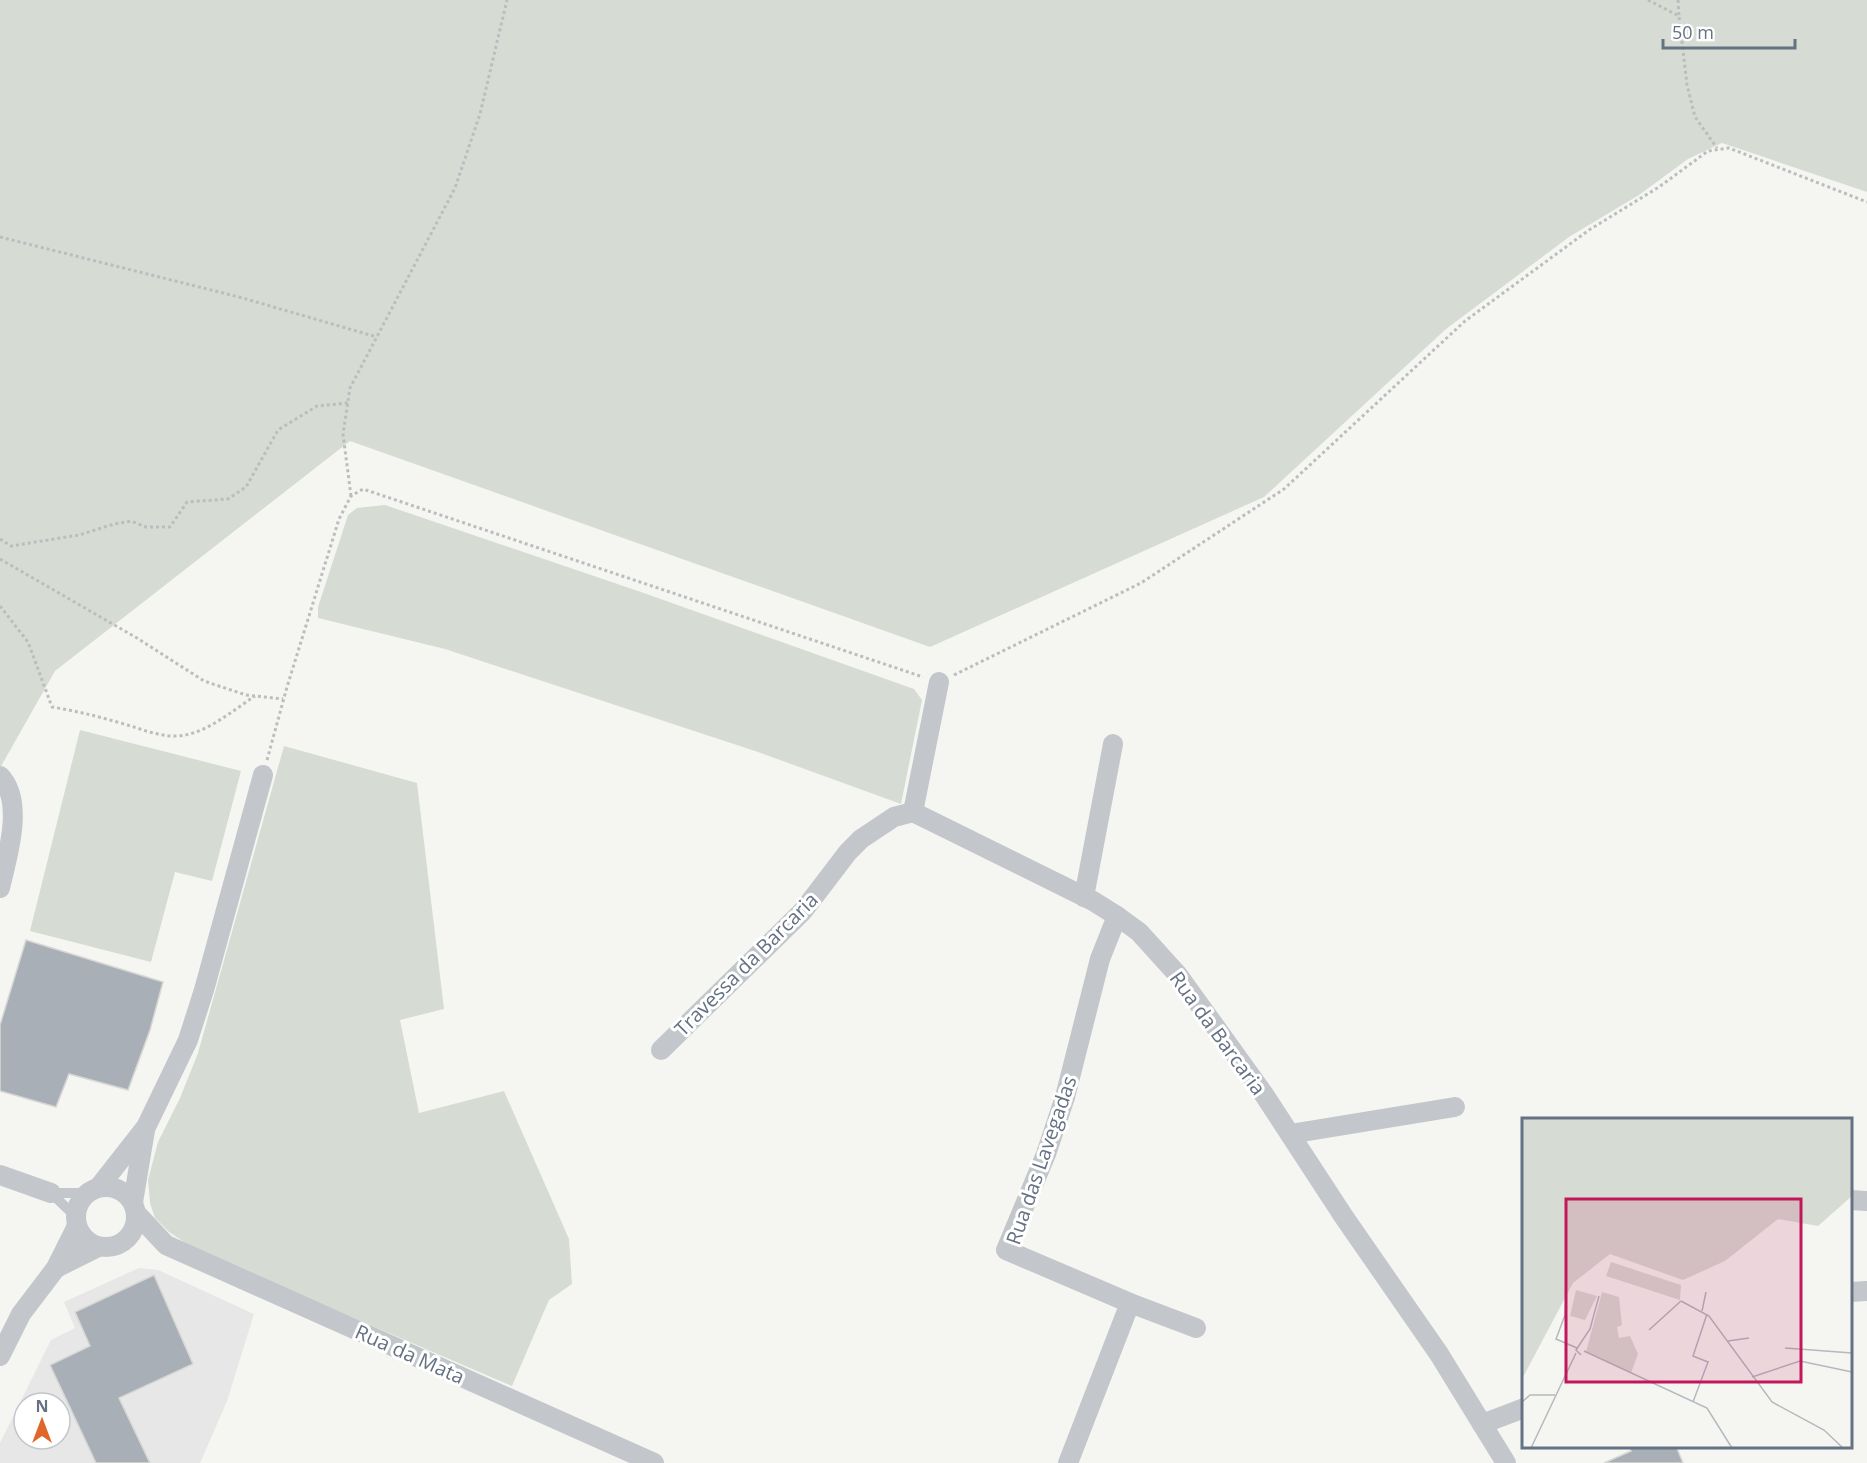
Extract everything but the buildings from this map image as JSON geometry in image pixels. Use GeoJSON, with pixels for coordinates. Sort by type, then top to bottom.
{"type":"FeatureCollection","features":[{"type":"Feature","properties":{"kind":"street"},"geometry":{"type":"LineString","coordinates":[[913,812],[939,682]]}},
{"type":"Feature","properties":{"kind":"street"},"geometry":{"type":"LineString","coordinates":[[1084,897],[1113,744]]}},
{"type":"Feature","properties":{"kind":"street"},"geometry":{"type":"LineString","coordinates":[[0,1356],[21,1314],[56,1268],[76,1222],[77,1207],[146,1127],[188,1040],[199,1009],[263,775]]}},
{"type":"Feature","properties":{"kind":"street"},"geometry":{"type":"LineString","coordinates":[[0,776],[5,781],[12,798],[13,830],[0,888]]}},
{"type":"Feature","properties":{"kind":"street","name":"Rua da Barcaria"},"geometry":{"type":"LineString","coordinates":[[913,812],[1084,897],[1139,932],[1178,975],[1263,1093],[1344,1217],[1439,1354],[1506,1463]]}},
{"type":"Feature","properties":{"kind":"street","name":"Travessa da Barcaria"},"geometry":{"type":"LineString","coordinates":[[661,1050],[802,911],[848,852],[861,839],[894,817],[913,812]]}},
{"type":"Feature","properties":{"kind":"street","name":"Rua das Lavegadas"},"geometry":{"type":"LineString","coordinates":[[1117,916],[1100,959],[1065,1097],[1046,1154],[1006,1250],[1130,1303]]}},
{"type":"Feature","properties":{"kind":"street"},"geometry":{"type":"LineString","coordinates":[[1290,1134],[1455,1107]]}},
{"type":"Feature","properties":{"kind":"street"},"geometry":{"type":"LineString","coordinates":[[56,1268],[107,1246],[123,1243],[134,1230],[146,1127]]}},
{"type":"Feature","properties":{"kind":"street"},"geometry":{"type":"LineString","coordinates":[[0,1175],[51,1193]]}},
{"type":"Feature","properties":{"kind":"street"},"geometry":{"type":"LineString","coordinates":[[94,1190],[109,1187],[118,1189],[126,1194],[135,1208]]}},
{"type":"Feature","properties":{"kind":"street"},"geometry":{"type":"LineString","coordinates":[[1852,1200],[1867,1201]]}},
{"type":"Feature","properties":{"kind":"street","name":"Rua da Mata"},"geometry":{"type":"LineString","coordinates":[[135,1208],[166,1245]]}},
{"type":"Feature","properties":{"kind":"street"},"geometry":{"type":"LineString","coordinates":[[76,1222],[82,1235],[89,1242],[107,1246]]}},
{"type":"Feature","properties":{"kind":"street","name":"Rua da Mata"},"geometry":{"type":"LineString","coordinates":[[107,1246],[166,1245],[654,1463]]}},
{"type":"Feature","properties":{"kind":"street"},"geometry":{"type":"LineString","coordinates":[[1852,1292],[1867,1291]]}},
{"type":"Feature","properties":{"kind":"street"},"geometry":{"type":"LineString","coordinates":[[1068,1463],[1130,1303],[1196,1328]]}},
{"type":"Feature","properties":{"kind":"street"},"geometry":{"type":"LineString","coordinates":[[1482,1424],[1522,1409]]}},
{"type":"Feature","properties":{"kind":"lane"},"geometry":{"type":"LineString","coordinates":[[51,1193],[94,1190]]}},
{"type":"Feature","properties":{"kind":"lane"},"geometry":{"type":"LineString","coordinates":[[51,1193],[76,1222]]}},
{"type":"Feature","properties":{"kind":"path"},"geometry":{"type":"LineString","coordinates":[[351,496],[344,434],[351,388],[455,188],[480,114],[507,0]]}},
{"type":"Feature","properties":{"kind":"path"},"geometry":{"type":"LineString","coordinates":[[1648,0],[1679,16]]}},
{"type":"Feature","properties":{"kind":"path"},"geometry":{"type":"LineString","coordinates":[[1678,0],[1687,85],[1695,117],[1718,149]]}},
{"type":"Feature","properties":{"kind":"path"},"geometry":{"type":"LineString","coordinates":[[263,775],[283,699],[339,519],[351,496],[363,489],[939,682],[1142,583],[1284,489],[1465,321],[1589,230],[1659,187],[1707,151],[1729,148],[1867,202]]}},
{"type":"Feature","properties":{"kind":"path"},"geometry":{"type":"LineString","coordinates":[[0,237],[239,297],[377,337]]}},
{"type":"Feature","properties":{"kind":"path"},"geometry":{"type":"LineString","coordinates":[[0,539],[11,546],[79,535],[131,521],[146,526],[170,526],[186,502],[228,499],[246,487],[278,430],[317,406],[348,403]]}},
{"type":"Feature","properties":{"kind":"path"},"geometry":{"type":"LineString","coordinates":[[0,559],[137,638],[204,681],[246,694],[283,699]]}},
{"type":"Feature","properties":{"kind":"path"},"geometry":{"type":"LineString","coordinates":[[0,606],[28,642],[52,706],[158,735],[179,736],[201,730],[255,696]]}},
{"type":"Feature","properties":{"kind":"shaded area"},"geometry":{"type":"Polygon","coordinates":[[[0,0],[1867,0],[1867,192],[1722,143],[1688,159],[1639,195],[1569,237],[1446,329],[1264,497],[930,647],[350,441],[55,671],[0,768],[0,0]]]}},
{"type":"Feature","properties":{"kind":"shaded area"},"geometry":{"type":"Polygon","coordinates":[[[385,505],[641,592],[914,689],[922,700],[901,804],[758,752],[445,649],[318,618],[318,607],[348,515],[357,508],[385,505]]]}},
{"type":"Feature","properties":{"kind":"shaded area"},"geometry":{"type":"Polygon","coordinates":[[[80,730],[241,771],[212,881],[175,872],[151,962],[30,931],[80,730]]]}},
{"type":"Feature","properties":{"kind":"shaded area"},"geometry":{"type":"Polygon","coordinates":[[[284,746],[417,783],[444,1009],[400,1020],[419,1113],[504,1091],[569,1239],[572,1284],[549,1300],[512,1386],[196,1250],[169,1232],[155,1218],[150,1203],[148,1180],[158,1142],[180,1098],[198,1053],[284,746]]]}},
{"type":"Feature","properties":{"kind":"shaded area"},"geometry":{"type":"Polygon","coordinates":[[[139,1268],[158,1270],[254,1314],[227,1401],[200,1463],[0,1463],[0,1443],[12,1419],[12,1451],[72,1451],[72,1391],[26,1391],[51,1340],[75,1328],[64,1302],[139,1268]]]}}]}
